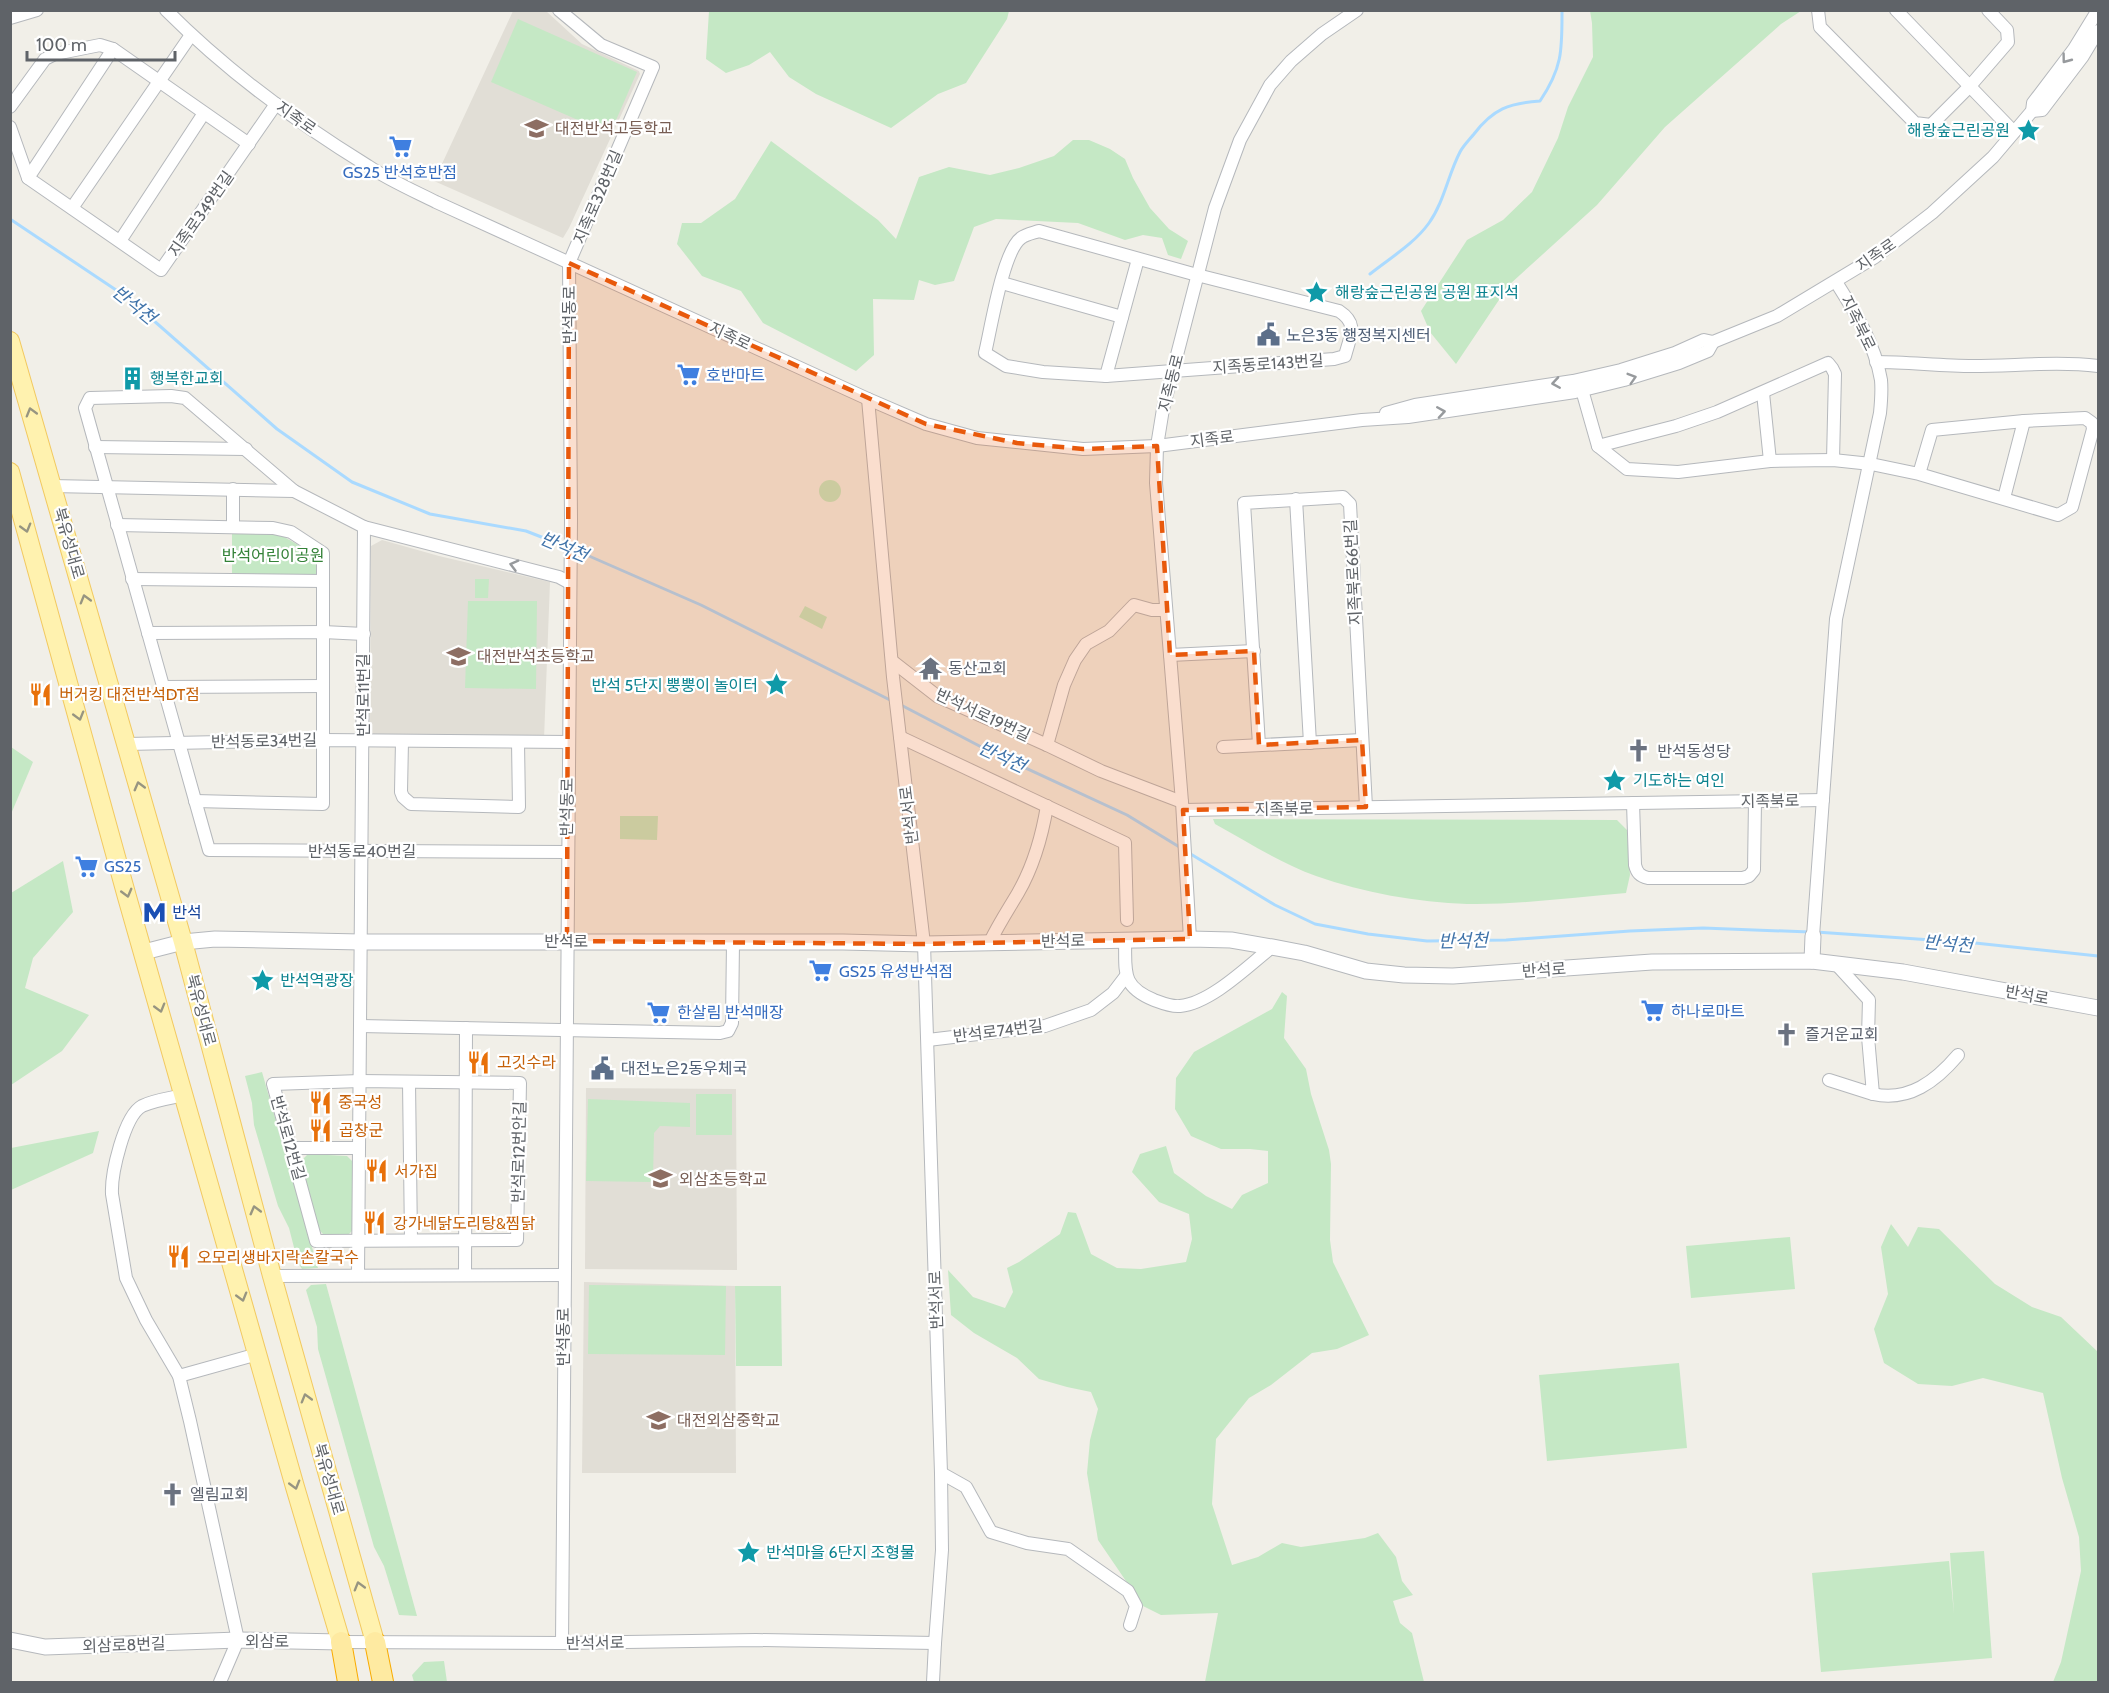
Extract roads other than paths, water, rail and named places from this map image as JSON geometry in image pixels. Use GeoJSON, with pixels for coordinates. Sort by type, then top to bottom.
{"type":"FeatureCollection","features":[{"type":"Feature","properties":{"kind":"highway","name":"북유성대로"},"geometry":{"type":"LineString","coordinates":[[341,1642],[348,1683]]}},
{"type":"Feature","properties":{"kind":"highway","name":"북유성대로"},"geometry":{"type":"LineString","coordinates":[[375,1642],[383,1683]]}},
{"type":"Feature","properties":{"kind":"main road","name":"북유성대로"},"geometry":{"type":"LineString","coordinates":[[10,341],[183,942],[272,1276],[375,1642]]}},
{"type":"Feature","properties":{"kind":"main road","name":"북유성대로"},"geometry":{"type":"LineString","coordinates":[[10,472],[184,1095],[341,1642]]}},
{"type":"Feature","properties":{"kind":"street"},"geometry":{"type":"LineString","coordinates":[[10,18],[38,10]]}},
{"type":"Feature","properties":{"kind":"street","name":"지족로"},"geometry":{"type":"LineString","coordinates":[[166,10],[191,35],[276,104],[370,168],[436,202],[868,399],[926,424],[977,438],[1083,449],[1157,446],[1362,420],[1408,417],[1582,390],[1624,380],[1679,363],[1708,351],[1713,342]]}},
{"type":"Feature","properties":{"kind":"street","name":"지족로328번길"},"geometry":{"type":"LineString","coordinates":[[559,10],[601,45],[653,67],[569,263]]}},
{"type":"Feature","properties":{"kind":"street","name":"지족동로"},"geometry":{"type":"LineString","coordinates":[[1190,939],[1183,806],[1156,483],[1157,446],[1163,409],[1215,208],[1240,140],[1270,85],[1294,58],[1322,34],[1357,10]]}},
{"type":"Feature","properties":{"kind":"street"},"geometry":{"type":"LineString","coordinates":[[1818,10],[1820,27],[1915,123],[1931,125],[1970,86],[2008,42],[2007,30],[1988,10]]}},
{"type":"Feature","properties":{"kind":"street"},"geometry":{"type":"LineString","coordinates":[[1896,10],[2014,132]]}},
{"type":"Feature","properties":{"kind":"street","name":"지족로"},"geometry":{"type":"LineString","coordinates":[[1362,420],[1415,405],[1573,381],[1621,370],[1675,353],[1704,340],[1713,342],[1777,316],[1875,257],[1932,213],[1993,157],[2032,111],[2033,103],[2074,49],[2098,10]]}},
{"type":"Feature","properties":{"kind":"street","name":"지족로"},"geometry":{"type":"LineString","coordinates":[[2032,111],[2042,110],[2083,56],[2098,31]]}},
{"type":"Feature","properties":{"kind":"street"},"geometry":{"type":"LineString","coordinates":[[72,208],[191,35]]}},
{"type":"Feature","properties":{"kind":"street"},"geometry":{"type":"LineString","coordinates":[[10,107],[45,59],[55,54],[100,45],[112,49],[249,144]]}},
{"type":"Feature","properties":{"kind":"street"},"geometry":{"type":"LineString","coordinates":[[28,178],[112,49]]}},
{"type":"Feature","properties":{"kind":"street","name":"지족로349번길"},"geometry":{"type":"LineString","coordinates":[[28,178],[162,270],[276,104]]}},
{"type":"Feature","properties":{"kind":"street"},"geometry":{"type":"LineString","coordinates":[[120,241],[204,113]]}},
{"type":"Feature","properties":{"kind":"street"},"geometry":{"type":"LineString","coordinates":[[10,127],[28,178]]}},
{"type":"Feature","properties":{"kind":"street"},"geometry":{"type":"LineString","coordinates":[[1174,371],[1106,376],[1043,372],[1006,366],[985,353],[1013,246],[1021,238],[1039,231],[1197,276]]}},
{"type":"Feature","properties":{"kind":"street"},"geometry":{"type":"LineString","coordinates":[[1106,376],[1138,259]]}},
{"type":"Feature","properties":{"kind":"street","name":"반석동로"},"geometry":{"type":"LineString","coordinates":[[562,1643],[571,519],[569,263]]}},
{"type":"Feature","properties":{"kind":"street","name":"지족동로143번길"},"geometry":{"type":"LineString","coordinates":[[1174,371],[1334,359],[1345,356],[1352,327],[1348,318],[1339,312],[1197,276]]}},
{"type":"Feature","properties":{"kind":"street","name":"지족북로"},"geometry":{"type":"LineString","coordinates":[[1183,806],[1366,807],[1823,800],[1836,619],[1880,414],[1881,381],[1871,345],[1836,282]]}},
{"type":"Feature","properties":{"kind":"street"},"geometry":{"type":"LineString","coordinates":[[1002,284],[1122,317]]}},
{"type":"Feature","properties":{"kind":"street"},"geometry":{"type":"LineString","coordinates":[[1876,362],[1971,366],[2074,363],[2098,366]]}},
{"type":"Feature","properties":{"kind":"street"},"geometry":{"type":"LineString","coordinates":[[1598,446],[1676,426],[1763,393],[1828,363],[1834,374],[1833,460]]}},
{"type":"Feature","properties":{"kind":"street"},"geometry":{"type":"LineString","coordinates":[[1582,390],[1598,446],[1627,469],[1678,472],[1770,461],[1833,460],[1870,464],[1919,474],[2058,515],[2072,507],[2093,429],[2092,423],[2085,418],[1932,430],[1919,474]]}},
{"type":"Feature","properties":{"kind":"street"},"geometry":{"type":"LineString","coordinates":[[1763,393],[1770,461]]}},
{"type":"Feature","properties":{"kind":"street"},"geometry":{"type":"LineString","coordinates":[[106,486],[85,408],[90,398],[171,396],[185,398],[294,491],[364,526],[547,574],[570,583]]}},
{"type":"Feature","properties":{"kind":"street","name":"반석서로"},"geometry":{"type":"LineString","coordinates":[[341,1642],[562,1643],[756,1640],[936,1643],[942,1550],[941,1473],[924,944],[893,677],[868,399]]}},
{"type":"Feature","properties":{"kind":"street"},"geometry":{"type":"LineString","coordinates":[[2004,498],[2024,421]]}},
{"type":"Feature","properties":{"kind":"street"},"geometry":{"type":"LineString","coordinates":[[95,447],[246,449]]}},
{"type":"Feature","properties":{"kind":"street"},"geometry":{"type":"LineString","coordinates":[[52,486],[294,491]]}},
{"type":"Feature","properties":{"kind":"street","name":"반석동로40번길"},"geometry":{"type":"LineString","coordinates":[[106,486],[209,850],[567,852]]}},
{"type":"Feature","properties":{"kind":"street"},"geometry":{"type":"LineString","coordinates":[[233,489],[233,527]]}},
{"type":"Feature","properties":{"kind":"street","name":"지족북로66번길"},"geometry":{"type":"LineString","coordinates":[[1259,746],[1244,502],[1343,497],[1350,504],[1366,807]]}},
{"type":"Feature","properties":{"kind":"street"},"geometry":{"type":"LineString","coordinates":[[1296,500],[1310,743]]}},
{"type":"Feature","properties":{"kind":"street"},"geometry":{"type":"LineString","coordinates":[[117,525],[273,528],[291,532],[323,553],[323,804],[195,801]]}},
{"type":"Feature","properties":{"kind":"street","name":"반석로11번길"},"geometry":{"type":"LineString","coordinates":[[361,942],[364,526]]}},
{"type":"Feature","properties":{"kind":"street"},"geometry":{"type":"LineString","coordinates":[[132,579],[323,581]]}},
{"type":"Feature","properties":{"kind":"street","name":"반석서로19번길"},"geometry":{"type":"LineString","coordinates":[[1047,745],[1064,685],[1075,660],[1086,644],[1109,631],[1134,605],[1152,610],[1166,609]]}},
{"type":"Feature","properties":{"kind":"street"},"geometry":{"type":"LineString","coordinates":[[148,633],[323,632],[364,634]]}},
{"type":"Feature","properties":{"kind":"street"},"geometry":{"type":"LineString","coordinates":[[1170,655],[1254,651]]}},
{"type":"Feature","properties":{"kind":"street","name":"반석서로19번길"},"geometry":{"type":"LineString","coordinates":[[892,661],[937,696],[1183,806]]}},
{"type":"Feature","properties":{"kind":"street"},"geometry":{"type":"LineString","coordinates":[[163,687],[323,686]]}},
{"type":"Feature","properties":{"kind":"street"},"geometry":{"type":"LineString","coordinates":[[899,733],[1125,843],[1127,920]]}},
{"type":"Feature","properties":{"kind":"street"},"geometry":{"type":"LineString","coordinates":[[1223,747],[1362,740]]}},
{"type":"Feature","properties":{"kind":"street","name":"반석동로34번길"},"geometry":{"type":"LineString","coordinates":[[127,744],[323,741],[569,742]]}},
{"type":"Feature","properties":{"kind":"street"},"geometry":{"type":"LineString","coordinates":[[402,741],[401,792],[411,804],[519,807],[518,742]]}},
{"type":"Feature","properties":{"kind":"street"},"geometry":{"type":"LineString","coordinates":[[1812,961],[1815,890],[1823,800]]}},
{"type":"Feature","properties":{"kind":"street"},"geometry":{"type":"LineString","coordinates":[[1633,803],[1635,865],[1636,871],[1641,876],[1648,878],[1743,878],[1749,876],[1754,870],[1755,801]]}},
{"type":"Feature","properties":{"kind":"street"},"geometry":{"type":"LineString","coordinates":[[990,942],[1030,867],[1042,832],[1047,806]]}},
{"type":"Feature","properties":{"kind":"street","name":"반석로"},"geometry":{"type":"LineString","coordinates":[[144,952],[183,942],[215,939],[361,942],[924,944],[1231,940],[1304,953],[1366,971],[1404,975],[1453,976],[1652,962],[1812,961],[1903,972],[2098,1008]]}},
{"type":"Feature","properties":{"kind":"street"},"geometry":{"type":"LineString","coordinates":[[1125,940],[1126,976],[1136,992],[1168,1006],[1181,1006],[1202,999],[1223,986],[1272,947]]}},
{"type":"Feature","properties":{"kind":"street"},"geometry":{"type":"LineString","coordinates":[[358,1275],[361,942]]}},
{"type":"Feature","properties":{"kind":"street"},"geometry":{"type":"LineString","coordinates":[[360,1026],[720,1033],[728,1030],[732,1023],[733,942]]}},
{"type":"Feature","properties":{"kind":"street"},"geometry":{"type":"LineString","coordinates":[[1836,964],[1869,1000],[1868,1037],[1873,1094]]}},
{"type":"Feature","properties":{"kind":"street","name":"반석로74번길"},"geometry":{"type":"LineString","coordinates":[[928,1040],[1045,1026],[1091,1010],[1113,993],[1126,976]]}},
{"type":"Feature","properties":{"kind":"street"},"geometry":{"type":"LineString","coordinates":[[465,1275],[466,1028]]}},
{"type":"Feature","properties":{"kind":"street"},"geometry":{"type":"LineString","coordinates":[[1829,1080],[1883,1096],[1914,1092],[1941,1076],[1958,1055]]}},
{"type":"Feature","properties":{"kind":"street","name":"반석로12번안길"},"geometry":{"type":"LineString","coordinates":[[360,1081],[520,1083],[517,1240],[465,1240]]}},
{"type":"Feature","properties":{"kind":"street","name":"반석로12번길"},"geometry":{"type":"LineString","coordinates":[[358,1241],[316,1241],[273,1084],[360,1081]]}},
{"type":"Feature","properties":{"kind":"street"},"geometry":{"type":"LineString","coordinates":[[409,1082],[411,1240]]}},
{"type":"Feature","properties":{"kind":"street"},"geometry":{"type":"LineString","coordinates":[[184,1095],[142,1106],[133,1114],[115,1163],[111,1182],[112,1194],[126,1278],[146,1320],[179,1376],[238,1640]]}},
{"type":"Feature","properties":{"kind":"street"},"geometry":{"type":"LineString","coordinates":[[291,1148],[359,1148]]}},
{"type":"Feature","properties":{"kind":"street"},"geometry":{"type":"LineString","coordinates":[[358,1241],[465,1240]]}},
{"type":"Feature","properties":{"kind":"street"},"geometry":{"type":"LineString","coordinates":[[272,1276],[564,1275]]}},
{"type":"Feature","properties":{"kind":"street"},"geometry":{"type":"LineString","coordinates":[[179,1376],[258,1354]]}},
{"type":"Feature","properties":{"kind":"street"},"geometry":{"type":"LineString","coordinates":[[941,1473],[966,1487],[991,1532],[1027,1543],[1068,1549],[1128,1591],[1136,1606],[1130,1625]]}},
{"type":"Feature","properties":{"kind":"street","name":"외삼로8번길"},"geometry":{"type":"LineString","coordinates":[[10,1640],[45,1647],[78,1647],[238,1640]]}},
{"type":"Feature","properties":{"kind":"street","name":"외삼로"},"geometry":{"type":"LineString","coordinates":[[220,1683],[238,1640],[341,1642]]}},
{"type":"Feature","properties":{"kind":"street"},"geometry":{"type":"LineString","coordinates":[[933,1683],[936,1643]]}},
{"type":"Feature","properties":{"kind":"waterway"},"geometry":{"type":"LineString","coordinates":[[1370,274],[1409,244],[1429,223],[1460,152],[1481,125],[1502,109],[1519,103],[1540,101],[1548,89],[1560,57],[1562,10]]}},
{"type":"Feature","properties":{"kind":"waterway","name":"반석천"},"geometry":{"type":"LineString","coordinates":[[10,219],[128,298],[277,429],[352,482],[430,514],[526,531],[567,547]]}},
{"type":"Feature","properties":{"kind":"waterway","name":"반석천"},"geometry":{"type":"LineString","coordinates":[[573,549],[701,605],[892,701]]}},
{"type":"Feature","properties":{"kind":"waterway","name":"반석천"},"geometry":{"type":"LineString","coordinates":[[901,705],[989,751],[1127,815],[1181,848]]}},
{"type":"Feature","properties":{"kind":"waterway","name":"반석천"},"geometry":{"type":"LineString","coordinates":[[1189,853],[1275,905],[1315,924],[1368,934],[1427,941],[1506,940],[1703,928],[1810,932]]}},
{"type":"Feature","properties":{"kind":"waterway","name":"반석천"},"geometry":{"type":"LineString","coordinates":[[1816,932],[1975,943],[2098,956]]}},
{"type":"Feature","properties":{"kind":"place","name":"대전반석고등학교"},"geometry":{"type":"Point","coordinates":[537,128]}},
{"type":"Feature","properties":{"kind":"place","name":"해랑숲근린공원"},"geometry":{"type":"Point","coordinates":[2028,130]}},
{"type":"Feature","properties":{"kind":"place","name":"GS25 반석호반점"},"geometry":{"type":"Point","coordinates":[400,147]}},
{"type":"Feature","properties":{"kind":"place","name":"해랑숲근린공원 공원 표지석"},"geometry":{"type":"Point","coordinates":[1317,292]}},
{"type":"Feature","properties":{"kind":"place","name":"노은3동 행정복지센터"},"geometry":{"type":"Point","coordinates":[1268,335]}},
{"type":"Feature","properties":{"kind":"place","name":"호반마트"},"geometry":{"type":"Point","coordinates":[688,375]}},
{"type":"Feature","properties":{"kind":"place","name":"행복한교회"},"geometry":{"type":"Point","coordinates":[132,378]}},
{"type":"Feature","properties":{"kind":"place","name":"대전반석초등학교"},"geometry":{"type":"Point","coordinates":[459,656]}},
{"type":"Feature","properties":{"kind":"place","name":"동산교회"},"geometry":{"type":"Point","coordinates":[930,668]}},
{"type":"Feature","properties":{"kind":"place","name":"반석 5단지 뿡뿡이 놀이터"},"geometry":{"type":"Point","coordinates":[776,685]}},
{"type":"Feature","properties":{"kind":"place","name":"버거킹 대전반석DT점"},"geometry":{"type":"Point","coordinates":[41,694]}},
{"type":"Feature","properties":{"kind":"place","name":"반석동성당"},"geometry":{"type":"Point","coordinates":[1639,751]}},
{"type":"Feature","properties":{"kind":"place","name":"기도하는 여인"},"geometry":{"type":"Point","coordinates":[1615,780]}},
{"type":"Feature","properties":{"kind":"place","name":"GS25"},"geometry":{"type":"Point","coordinates":[86,866]}},
{"type":"Feature","properties":{"kind":"place","name":"반석"},"geometry":{"type":"Point","coordinates":[154,912]}},
{"type":"Feature","properties":{"kind":"place","name":"GS25 유성반석점"},"geometry":{"type":"Point","coordinates":[821,971]}},
{"type":"Feature","properties":{"kind":"place","name":"반석역광장"},"geometry":{"type":"Point","coordinates":[262,980]}},
{"type":"Feature","properties":{"kind":"place","name":"하나로마트"},"geometry":{"type":"Point","coordinates":[1653,1011]}},
{"type":"Feature","properties":{"kind":"place","name":"한살림 반석매장"},"geometry":{"type":"Point","coordinates":[659,1012]}},
{"type":"Feature","properties":{"kind":"place","name":"즐거운교회"},"geometry":{"type":"Point","coordinates":[1787,1034]}},
{"type":"Feature","properties":{"kind":"place","name":"고깃수라"},"geometry":{"type":"Point","coordinates":[479,1062]}},
{"type":"Feature","properties":{"kind":"place","name":"대전노은2동우체국"},"geometry":{"type":"Point","coordinates":[603,1068]}},
{"type":"Feature","properties":{"kind":"place","name":"중국성"},"geometry":{"type":"Point","coordinates":[320,1102]}},
{"type":"Feature","properties":{"kind":"place","name":"곱창군"},"geometry":{"type":"Point","coordinates":[321,1130]}},
{"type":"Feature","properties":{"kind":"place","name":"서가집"},"geometry":{"type":"Point","coordinates":[376,1171]}},
{"type":"Feature","properties":{"kind":"place","name":"외삼초등학교"},"geometry":{"type":"Point","coordinates":[661,1179]}},
{"type":"Feature","properties":{"kind":"place","name":"강가네닭도리탕&찜닭"},"geometry":{"type":"Point","coordinates":[375,1223]}},
{"type":"Feature","properties":{"kind":"place","name":"오모리생바지락손칼국수"},"geometry":{"type":"Point","coordinates":[179,1257]}},
{"type":"Feature","properties":{"kind":"place","name":"대전외삼중학교"},"geometry":{"type":"Point","coordinates":[659,1420]}},
{"type":"Feature","properties":{"kind":"place","name":"엘림교회"},"geometry":{"type":"Point","coordinates":[172,1494]}},
{"type":"Feature","properties":{"kind":"place","name":"반석마을 6단지 조형물"},"geometry":{"type":"Point","coordinates":[748,1552]}},
{"type":"Feature","properties":{"kind":"park label","name":"반석어린이공원"},"geometry":{"type":"Point","coordinates":[273,555]}}]}
